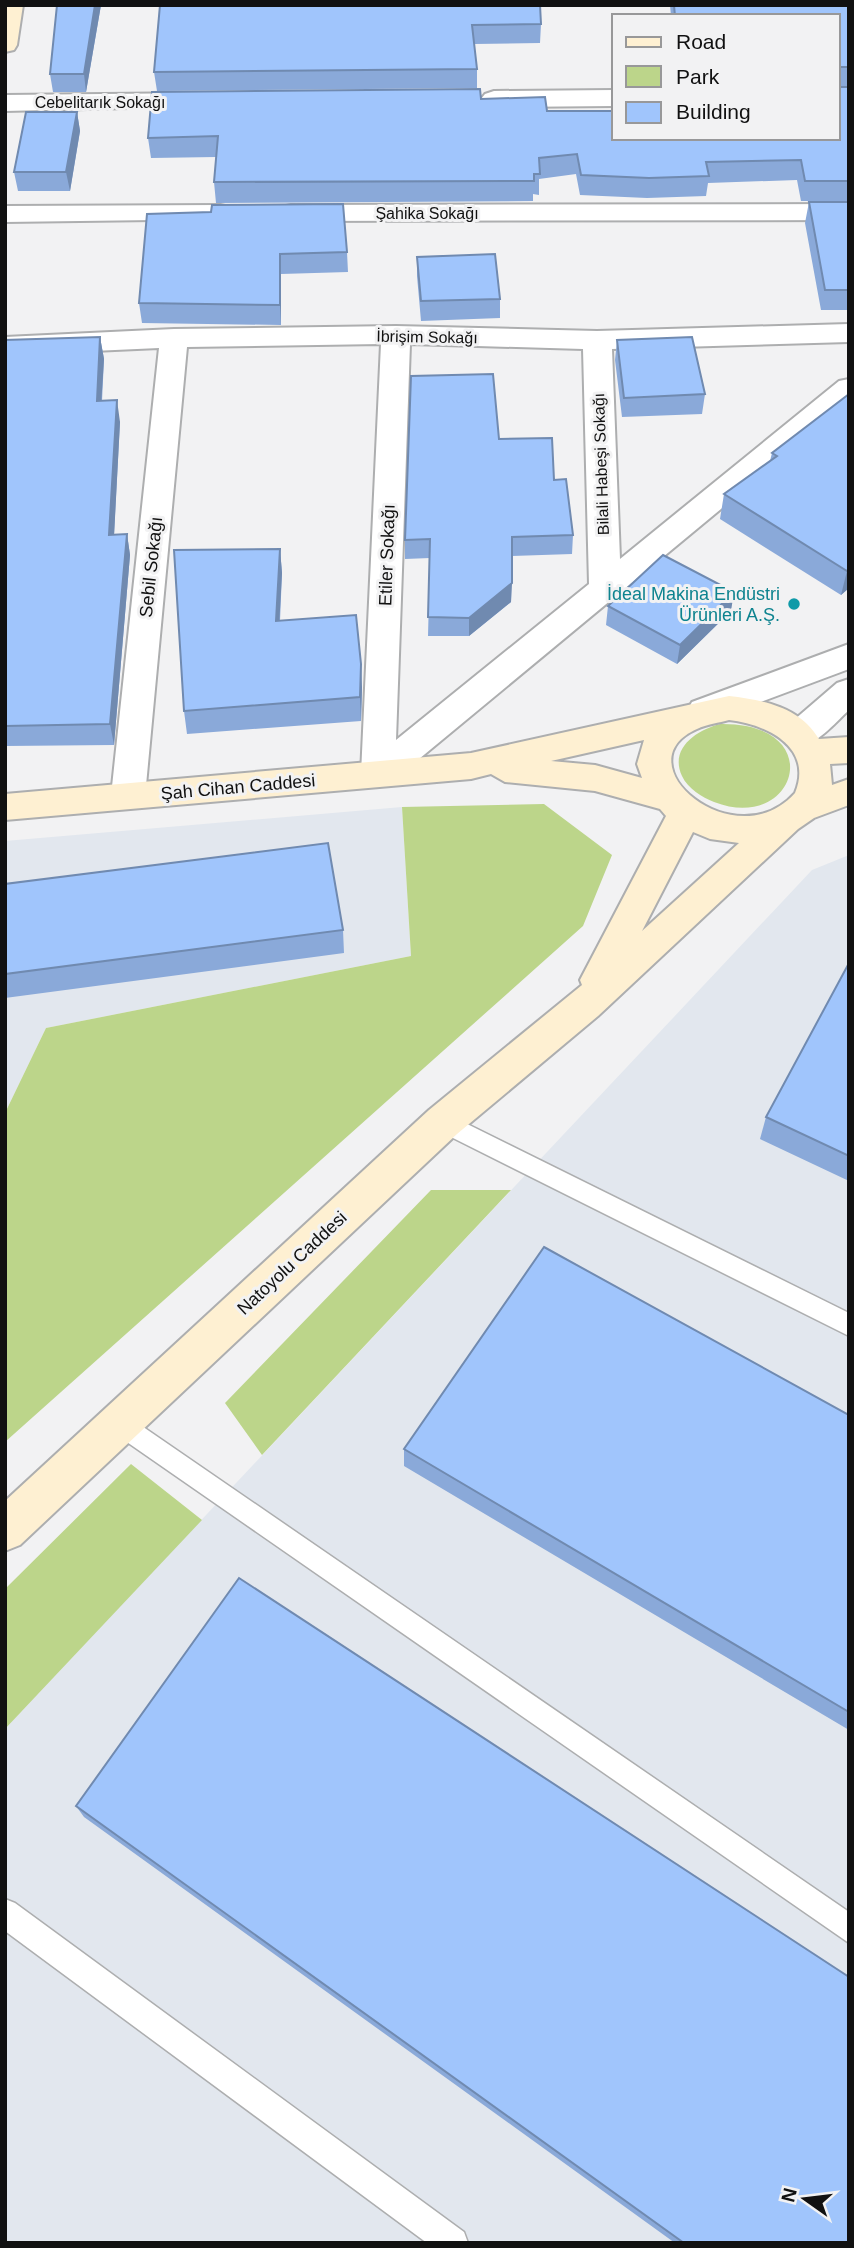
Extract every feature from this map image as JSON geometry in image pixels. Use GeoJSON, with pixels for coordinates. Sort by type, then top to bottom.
{"type":"FeatureCollection","features":[{"type":"Feature","properties":{"kind":"main road"},"geometry":{"type":"LineString","coordinates":[[5,45],[11,5]]}},
{"type":"Feature","properties":{"kind":"main road"},"geometry":{"type":"LineString","coordinates":[[471,766],[729,708],[756,712],[780,721],[806,744],[817,772],[815,791],[794,814]]}},
{"type":"Feature","properties":{"kind":"main road"},"geometry":{"type":"LineString","coordinates":[[675,806],[656,781],[653,763],[657,746],[668,730],[694,715]]}},
{"type":"Feature","properties":{"kind":"main road"},"geometry":{"type":"LineString","coordinates":[[806,744],[849,750]]}},
{"type":"Feature","properties":{"kind":"main road"},"geometry":{"type":"LineString","coordinates":[[471,766],[595,778],[675,806],[708,825],[735,831],[761,829],[849,792]]}},
{"type":"Feature","properties":{"kind":"main road","name":"Şah Cihan Caddesi"},"geometry":{"type":"LineString","coordinates":[[5,807],[471,766]]}},
{"type":"Feature","properties":{"kind":"main road"},"geometry":{"type":"LineString","coordinates":[[585,1005],[675,806]]}},
{"type":"Feature","properties":{"kind":"main road","name":"Natoyolu Caddesi"},"geometry":{"type":"LineString","coordinates":[[5,1530],[443,1122],[585,1005],[794,814]]}},
{"type":"Feature","properties":{"kind":"street"},"geometry":{"type":"LineString","coordinates":[[476,99],[612,98]]}},
{"type":"Feature","properties":{"kind":"street","name":"Cebelitarık Sokağı"},"geometry":{"type":"LineString","coordinates":[[5,103],[227,101]]}},
{"type":"Feature","properties":{"kind":"street","name":"Şahika Sokağı"},"geometry":{"type":"LineString","coordinates":[[268,213],[849,212]]}},
{"type":"Feature","properties":{"kind":"street"},"geometry":{"type":"LineString","coordinates":[[5,214],[240,213]]}},
{"type":"Feature","properties":{"kind":"street","name":"İbrişim Sokağı"},"geometry":{"type":"LineString","coordinates":[[5,346],[174,338],[396,335],[597,340],[849,333]]}},
{"type":"Feature","properties":{"kind":"street","name":"Etiler Sokağı"},"geometry":{"type":"LineString","coordinates":[[378,774],[396,335]]}},
{"type":"Feature","properties":{"kind":"street","name":"Sebil Sokağı"},"geometry":{"type":"LineString","coordinates":[[128,796],[174,338]]}},
{"type":"Feature","properties":{"kind":"street","name":"Bilali Habeşi Sokağı"},"geometry":{"type":"LineString","coordinates":[[597,340],[605,588]]}},
{"type":"Feature","properties":{"kind":"street"},"geometry":{"type":"LineString","coordinates":[[378,774],[849,388]]}},
{"type":"Feature","properties":{"kind":"street"},"geometry":{"type":"LineString","coordinates":[[694,715],[849,656]]}},
{"type":"Feature","properties":{"kind":"street"},"geometry":{"type":"LineString","coordinates":[[806,744],[849,691]]}},
{"type":"Feature","properties":{"kind":"lane"},"geometry":{"type":"LineString","coordinates":[[443,1122],[849,1325]]}},
{"type":"Feature","properties":{"kind":"lane"},"geometry":{"type":"LineString","coordinates":[[120,1423],[849,1929]]}},
{"type":"Feature","properties":{"kind":"lane"},"geometry":{"type":"LineString","coordinates":[[5,1913],[453,2243]]}},
{"type":"Feature","properties":{"kind":"shaded area"},"geometry":{"type":"Polygon","coordinates":[[[402,807],[411,956],[46,1028],[5,1113],[5,841],[402,807]]]}},
{"type":"Feature","properties":{"kind":"shaded area"},"geometry":{"type":"Polygon","coordinates":[[[849,855],[849,2243],[5,2243],[5,1729],[812,870],[849,855]]]}},
{"type":"Feature","properties":{"kind":"green space"},"geometry":{"type":"Polygon","coordinates":[[[720,724],[755,728],[777,740],[788,756],[789,774],[781,791],[765,803],[743,808],[714,802],[696,792],[682,776],[679,757],[682,749],[694,736],[720,724]]]}},
{"type":"Feature","properties":{"kind":"green space"},"geometry":{"type":"Polygon","coordinates":[[[544,804],[612,855],[583,926],[5,1442],[5,1113],[46,1028],[411,956],[402,807],[544,804]]]}},
{"type":"Feature","properties":{"kind":"green space"},"geometry":{"type":"Polygon","coordinates":[[[431,1190],[511,1190],[262,1455],[225,1403],[431,1190]]]}},
{"type":"Feature","properties":{"kind":"green space"},"geometry":{"type":"Polygon","coordinates":[[[131,1464],[202,1520],[5,1729],[5,1589],[131,1464]]]}},
{"type":"Feature","properties":{"kind":"building"},"geometry":{"type":"Polygon","coordinates":[[[57,5],[95,5],[84,74],[50,74],[57,5]]]}},
{"type":"Feature","properties":{"kind":"building"},"geometry":{"type":"Polygon","coordinates":[[[160,5],[540,5],[541,24],[472,25],[477,69],[154,72],[160,5]]]}},
{"type":"Feature","properties":{"kind":"building"},"geometry":{"type":"Polygon","coordinates":[[[674,5],[849,5],[849,67],[840,67],[840,14],[675,14],[674,5]]]}},
{"type":"Feature","properties":{"kind":"building"},"geometry":{"type":"Polygon","coordinates":[[[840,87],[849,87],[849,181],[805,181],[801,160],[706,162],[709,176],[649,178],[581,175],[577,154],[539,158],[540,174],[534,174],[534,181],[214,182],[218,136],[148,138],[152,92],[480,89],[481,99],[545,97],[547,111],[612,111],[612,140],[840,140],[840,87]]]}},
{"type":"Feature","properties":{"kind":"building"},"geometry":{"type":"Polygon","coordinates":[[[26,112],[77,112],[66,172],[14,172],[26,112]]]}},
{"type":"Feature","properties":{"kind":"building"},"geometry":{"type":"Polygon","coordinates":[[[809,202],[849,202],[849,290],[825,290],[809,202]]]}},
{"type":"Feature","properties":{"kind":"building"},"geometry":{"type":"Polygon","coordinates":[[[343,204],[347,252],[280,254],[280,305],[139,303],[147,214],[211,212],[212,205],[343,204]]]}},
{"type":"Feature","properties":{"kind":"building"},"geometry":{"type":"Polygon","coordinates":[[[495,254],[500,299],[421,301],[417,257],[495,254]]]}},
{"type":"Feature","properties":{"kind":"building"},"geometry":{"type":"Polygon","coordinates":[[[100,337],[97,401],[117,400],[109,535],[127,534],[110,724],[5,726],[5,340],[100,337]]]}},
{"type":"Feature","properties":{"kind":"building"},"geometry":{"type":"Polygon","coordinates":[[[692,337],[705,394],[624,398],[617,340],[692,337]]]}},
{"type":"Feature","properties":{"kind":"building"},"geometry":{"type":"Polygon","coordinates":[[[493,374],[499,439],[552,438],[554,480],[566,479],[573,535],[512,537],[512,583],[469,618],[428,617],[430,539],[405,540],[411,376],[493,374]]]}},
{"type":"Feature","properties":{"kind":"building"},"geometry":{"type":"Polygon","coordinates":[[[849,394],[847,571],[724,494],[777,456],[772,453],[849,394]]]}},
{"type":"Feature","properties":{"kind":"building"},"geometry":{"type":"Polygon","coordinates":[[[280,549],[276,621],[356,615],[361,664],[360,697],[184,711],[174,550],[280,549]]]}},
{"type":"Feature","properties":{"kind":"building"},"geometry":{"type":"Polygon","coordinates":[[[663,555],[734,592],[680,645],[608,606],[663,555]]]}},
{"type":"Feature","properties":{"kind":"building"},"geometry":{"type":"Polygon","coordinates":[[[328,843],[343,930],[5,974],[5,884],[328,843]]]}},
{"type":"Feature","properties":{"kind":"building"},"geometry":{"type":"Polygon","coordinates":[[[849,963],[849,1156],[766,1117],[849,963]]]}},
{"type":"Feature","properties":{"kind":"building"},"geometry":{"type":"Polygon","coordinates":[[[544,1247],[849,1415],[849,1712],[404,1449],[544,1247]]]}},
{"type":"Feature","properties":{"kind":"building"},"geometry":{"type":"Polygon","coordinates":[[[239,1578],[849,1977],[849,2243],[684,2243],[76,1806],[239,1578]]]}},
{"type":"Feature","properties":{"kind":"place","name":"İdeal Makina Endüstri Ürünleri A.Ş."},"geometry":{"type":"Point","coordinates":[794,604]}}]}
